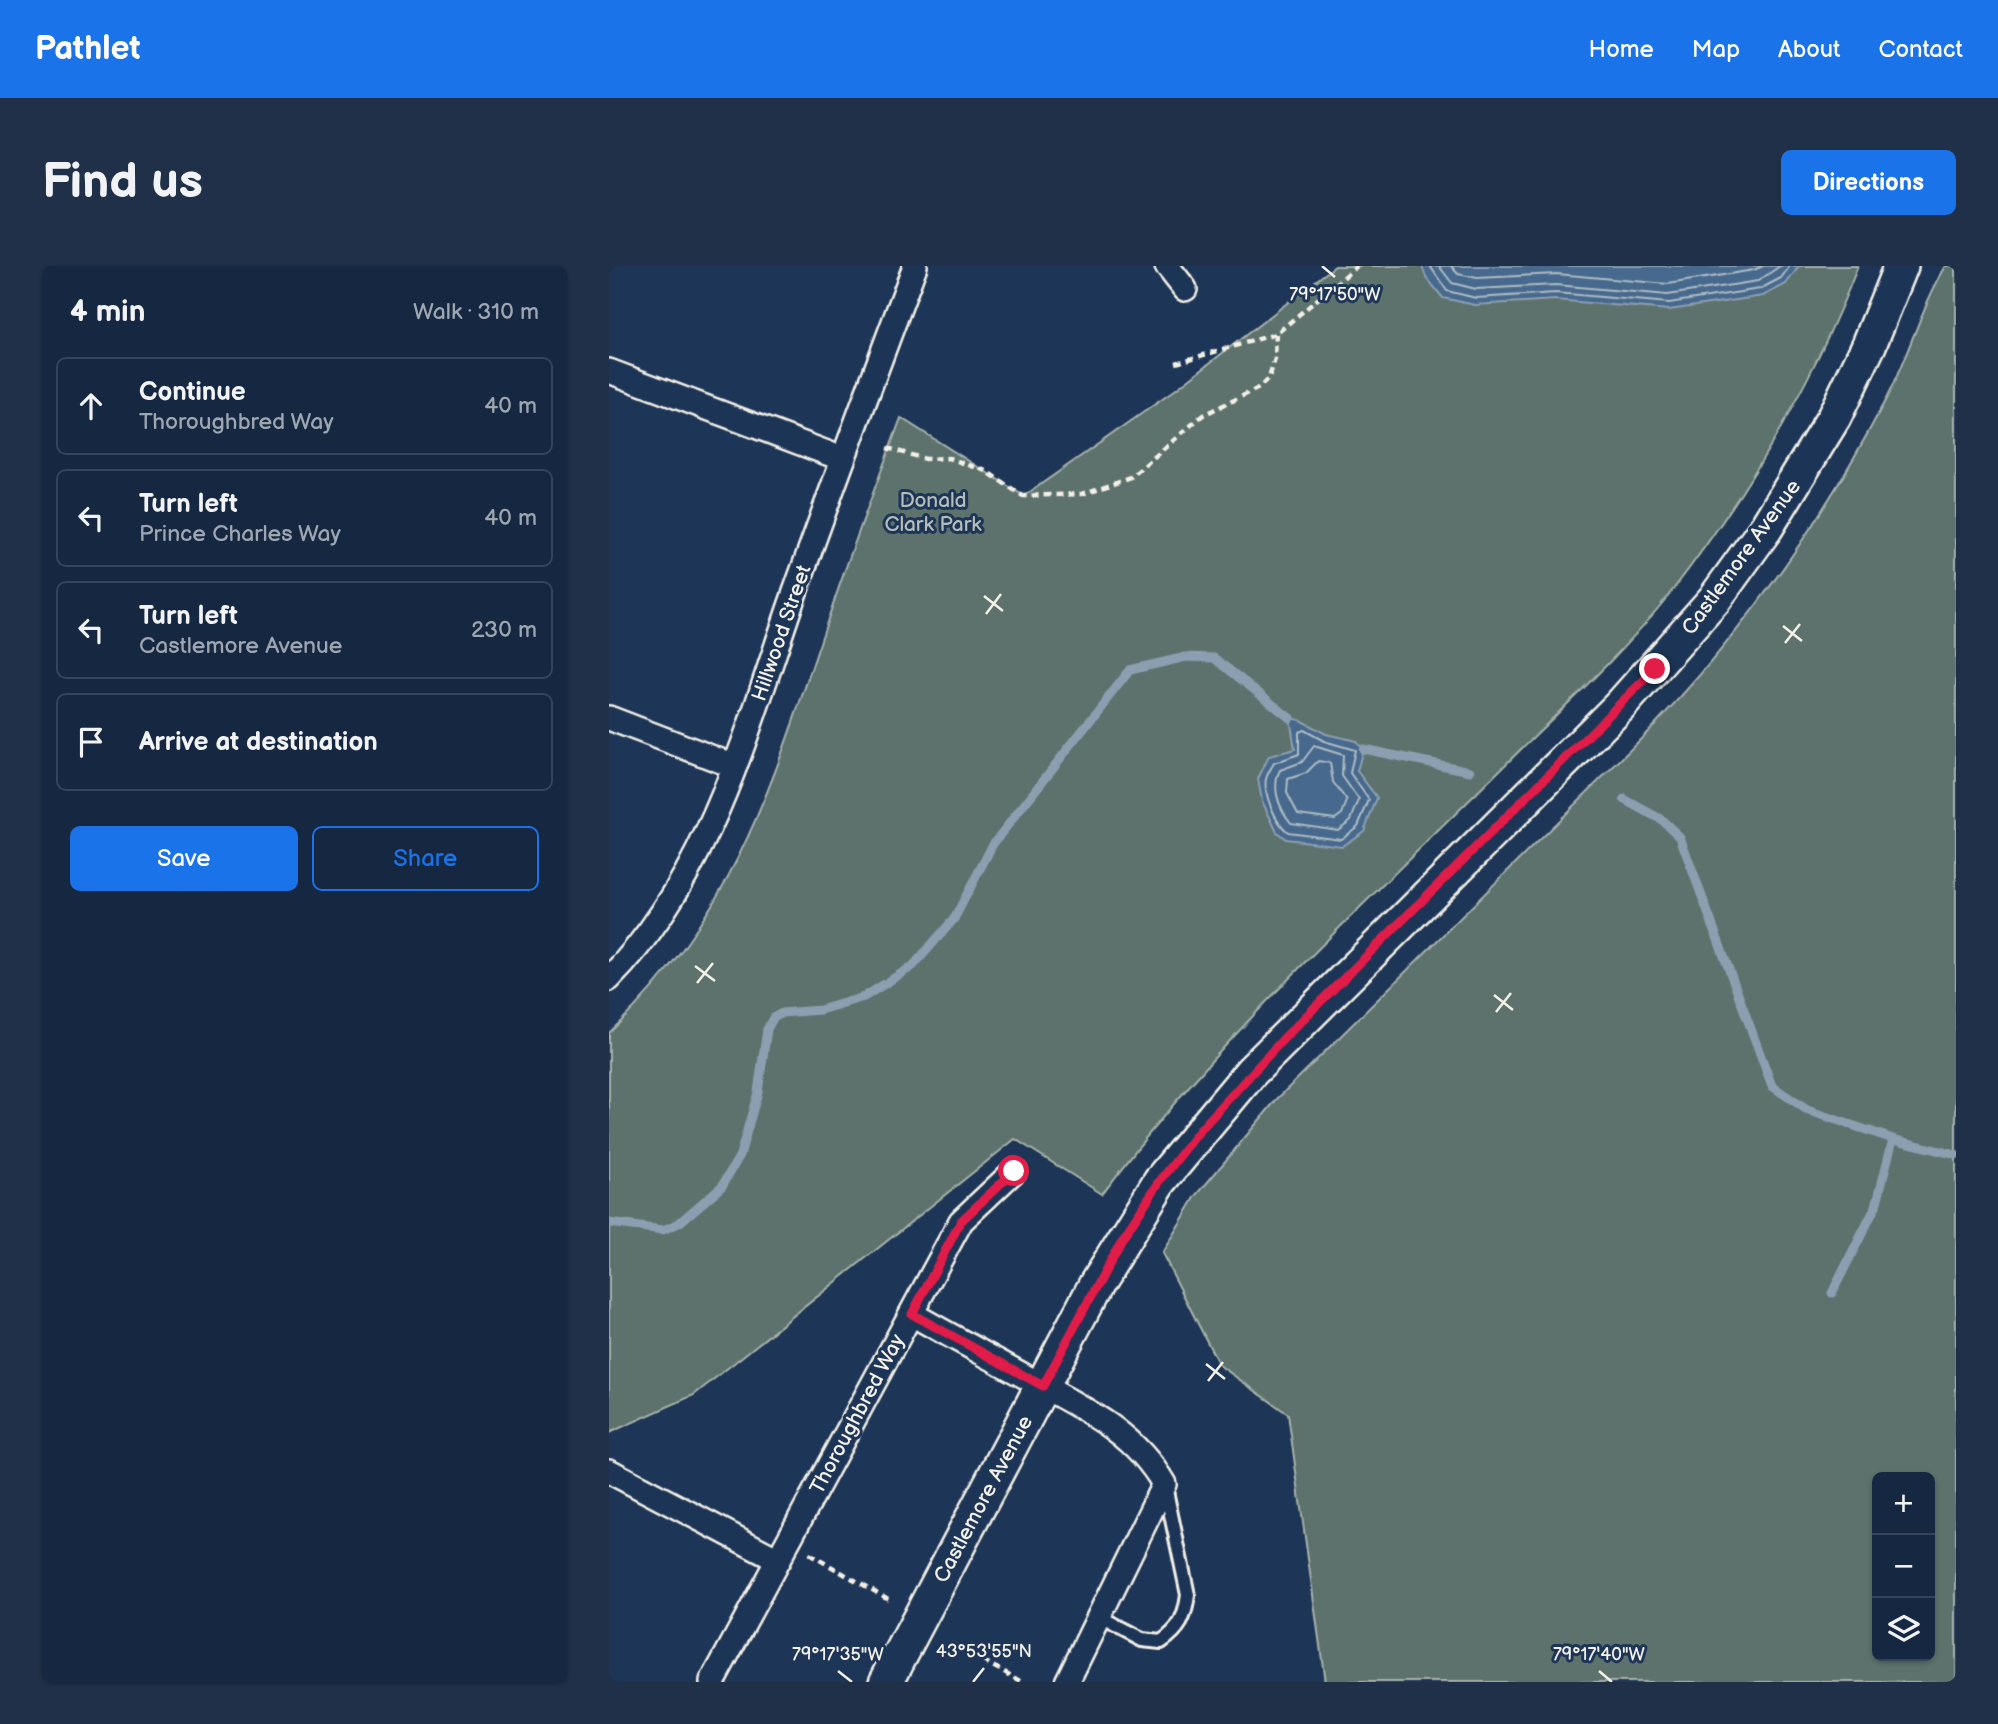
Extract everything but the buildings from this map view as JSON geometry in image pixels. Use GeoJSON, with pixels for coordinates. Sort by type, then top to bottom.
{"type":"FeatureCollection","features":[{"type":"Feature","properties":{"kind":"street","name":"Hillwood Street"},"geometry":{"type":"LineString","coordinates":[[609,979],[642,942],[697,856],[734,766],[915,266]]}},
{"type":"Feature","properties":{"kind":"street"},"geometry":{"type":"LineString","coordinates":[[1167,266],[1185,289]]}},
{"type":"Feature","properties":{"kind":"street","name":"Castlemore Avenue"},"geometry":{"type":"LineString","coordinates":[[886,1682],[1122,1238],[1160,1181],[1199,1131],[1284,1038],[1620,706],[1714,600],[1766,528],[1828,428],[1869,345],[1901,266]]}},
{"type":"Feature","properties":{"kind":"street"},"geometry":{"type":"LineString","coordinates":[[609,371],[843,459]]}},
{"type":"Feature","properties":{"kind":"street"},"geometry":{"type":"LineString","coordinates":[[609,718],[734,766]]}},
{"type":"Feature","properties":{"kind":"street","name":"Thoroughbred Way"},"geometry":{"type":"LineString","coordinates":[[712,1682],[961,1221],[1014,1171]]}},
{"type":"Feature","properties":{"kind":"street"},"geometry":{"type":"LineString","coordinates":[[912,1314],[1117,1429],[1151,1462],[1164,1483],[1067,1682]]}},
{"type":"Feature","properties":{"kind":"street"},"geometry":{"type":"LineString","coordinates":[[609,1471],[778,1560]]}},
{"type":"Feature","properties":{"kind":"lane"},"geometry":{"type":"LineString","coordinates":[[1098,1617],[1142,1640],[1161,1642],[1178,1630],[1186,1613],[1188,1595],[1164,1483]]}},
{"type":"Feature","properties":{"kind":"path"},"geometry":{"type":"LineString","coordinates":[[1176,363],[1276,334],[1357,266]]}},
{"type":"Feature","properties":{"kind":"path"},"geometry":{"type":"LineString","coordinates":[[887,448],[925,459],[949,458],[986,471],[1024,496],[1082,494],[1131,477],[1203,415],[1259,388],[1269,378],[1275,359],[1276,334]]}},
{"type":"Feature","properties":{"kind":"path"},"geometry":{"type":"LineString","coordinates":[[806,1552],[892,1601]]}},
{"type":"Feature","properties":{"kind":"path"},"geometry":{"type":"LineString","coordinates":[[951,1644],[1023,1682]]}},
{"type":"Feature","properties":{"kind":"green space","name":"Donald Clark Park"},"geometry":{"type":"Polygon","coordinates":[[[1335,266],[1858,266],[1820,353],[1777,435],[1727,515],[1653,615],[1591,681],[1295,972],[1195,1080],[1102,1194],[1015,1139],[694,1395],[609,1433],[609,1033],[653,987],[689,941],[720,892],[745,842],[788,736],[901,418],[1024,496],[1171,393],[1335,266]]]}},
{"type":"Feature","properties":{"kind":"green space"},"geometry":{"type":"Polygon","coordinates":[[[1946,266],[1956,266],[1956,1682],[1325,1682],[1288,1414],[1219,1365],[1162,1253],[1196,1196],[1277,1099],[1638,742],[1675,703],[1744,621],[1806,535],[1861,444],[1895,381],[1922,314],[1946,266]]]}},
{"type":"Feature","properties":{"kind":"water"},"geometry":{"type":"Polygon","coordinates":[[[1422,266],[1799,266],[1786,284],[1763,296],[1669,310],[1555,300],[1475,305],[1443,298],[1426,277],[1422,266]]]}},
{"type":"Feature","properties":{"kind":"water"},"geometry":{"type":"Polygon","coordinates":[[[1290,718],[1300,720],[1326,734],[1356,741],[1363,749],[1357,771],[1377,798],[1364,831],[1342,846],[1286,839],[1277,832],[1262,801],[1258,779],[1269,756],[1295,749],[1290,718]]]}},
{"type":"Feature","properties":{"kind":"waterway"},"geometry":{"type":"LineString","coordinates":[[609,1223],[663,1230],[679,1223],[722,1186],[740,1155],[758,1092],[767,1029],[773,1018],[782,1013],[820,1010],[864,997],[913,966],[954,919],[993,844],[1130,670],[1186,657],[1214,658],[1290,718]]}},
{"type":"Feature","properties":{"kind":"waterway"},"geometry":{"type":"LineString","coordinates":[[1363,749],[1470,771]]}},
{"type":"Feature","properties":{"kind":"waterway"},"geometry":{"type":"LineString","coordinates":[[1624,799],[1662,820],[1680,837],[1772,1086],[1807,1110],[1893,1139],[1956,1155]]}},
{"type":"Feature","properties":{"kind":"waterway"},"geometry":{"type":"LineString","coordinates":[[1832,1293],[1876,1206],[1893,1139]]}},
{"type":"Feature","properties":{"kind":"route"},"geometry":{"type":"LineString","coordinates":[[1014,1171],[961,1221],[912,1314],[1043,1386],[1122,1238],[1179,1154],[1220,1105],[1655,669]]}}]}
